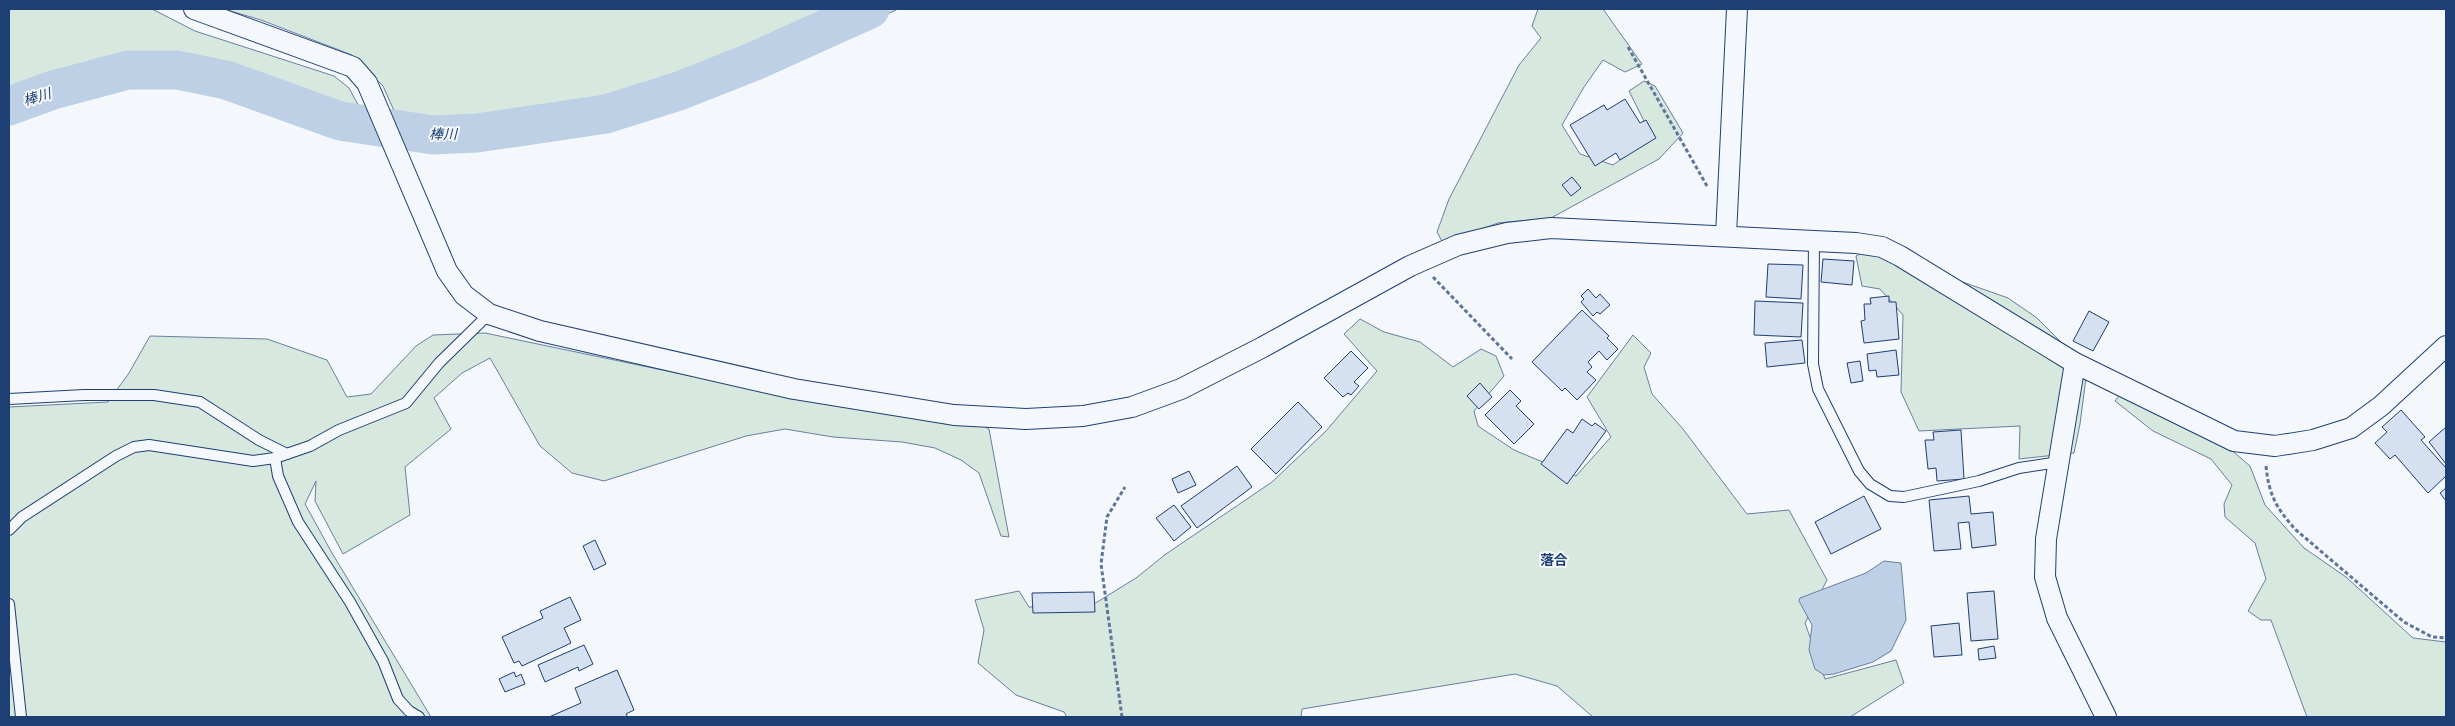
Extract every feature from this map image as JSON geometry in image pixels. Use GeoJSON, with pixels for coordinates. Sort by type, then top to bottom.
{"type":"FeatureCollection","features":[{"type":"Feature","properties":{"kind":"street"},"geometry":{"type":"LineString","coordinates":[[194,9],[353,67],[367,83],[447,271],[464,295],[489,314],[540,331],[794,390],[954,415],[1026,418],[1083,416],[1132,407],[1181,389],[1410,266],[1458,245],[1507,233],[1551,228],[1814,240],[1856,243],[1888,250],[2075,363],[2234,441],[2264,445],[2275,446],[2313,440],[2351,428],[2381,406],[2446,346]]}},
{"type":"Feature","properties":{"kind":"street"},"geometry":{"type":"LineString","coordinates":[[1726,235],[1738,9]]}},
{"type":"Feature","properties":{"kind":"street"},"geometry":{"type":"LineString","coordinates":[[2075,363],[2046,539],[2046,576],[2057,618],[2106,717]]}},
{"type":"Feature","properties":{"kind":"lane"},"geometry":{"type":"LineString","coordinates":[[1814,240],[1813,364],[1818,389],[1859,470],[1870,484],[1890,496],[1904,497],[1979,481],[2019,468],[2059,462]]}},
{"type":"Feature","properties":{"kind":"lane"},"geometry":{"type":"LineString","coordinates":[[9,530],[22,517],[134,447],[149,445],[253,460],[275,458],[406,403],[438,362],[489,314]]}},
{"type":"Feature","properties":{"kind":"lane"},"geometry":{"type":"LineString","coordinates":[[9,399],[84,395],[154,395],[200,402],[259,440],[287,454]]}},
{"type":"Feature","properties":{"kind":"lane"},"geometry":{"type":"LineString","coordinates":[[275,458],[278,476],[298,522],[350,602],[383,661],[398,699],[409,711],[419,717]]}},
{"type":"Feature","properties":{"kind":"lane"},"geometry":{"type":"LineString","coordinates":[[9,604],[21,717]]}},
{"type":"Feature","properties":{"kind":"path"},"geometry":{"type":"LineString","coordinates":[[1628,47],[1702,178],[1727,215]]}},
{"type":"Feature","properties":{"kind":"path"},"geometry":{"type":"LineString","coordinates":[[1429,272],[1512,360]]}},
{"type":"Feature","properties":{"kind":"path"},"geometry":{"type":"LineString","coordinates":[[2264,445],[2268,483],[2272,498],[2280,513],[2319,550],[2404,622],[2432,637],[2446,638]]}},
{"type":"Feature","properties":{"kind":"path"},"geometry":{"type":"LineString","coordinates":[[1122,717],[1101,564],[1107,518],[1125,487]]}},
{"type":"Feature","properties":{"kind":"shaded area"},"geometry":{"type":"Polygon","coordinates":[[[9,9],[152,9],[195,31],[334,76],[349,88],[362,112],[359,118],[213,71],[189,66],[140,61],[86,71],[9,96],[9,9]]]}},
{"type":"Feature","properties":{"kind":"shaded area"},"geometry":{"type":"Polygon","coordinates":[[[224,9],[898,9],[743,80],[678,103],[539,131],[433,146],[410,147],[383,86],[352,55],[261,20],[224,9]]]}},
{"type":"Feature","properties":{"kind":"shaded area"},"geometry":{"type":"Polygon","coordinates":[[[1538,9],[1603,9],[1642,64],[1625,72],[1603,60],[1584,87],[1562,125],[1580,154],[1613,165],[1652,137],[1629,91],[1644,81],[1655,86],[1683,133],[1659,159],[1551,218],[1498,223],[1443,243],[1437,232],[1449,199],[1519,65],[1541,38],[1532,26],[1538,9]]]}},
{"type":"Feature","properties":{"kind":"shaded area"},"geometry":{"type":"Polygon","coordinates":[[[1865,251],[2008,298],[2037,318],[2064,345],[2088,362],[2080,424],[2074,453],[2019,459],[2020,426],[1919,431],[1901,392],[1903,315],[1880,289],[1862,286],[1856,256],[1865,251]]]}},
{"type":"Feature","properties":{"kind":"shaded area"},"geometry":{"type":"Polygon","coordinates":[[[1360,319],[1384,332],[1420,342],[1453,367],[1481,349],[1496,356],[1504,376],[1474,411],[1478,426],[1514,450],[1576,476],[1611,437],[1587,397],[1633,335],[1651,353],[1644,367],[1652,394],[1683,429],[1747,514],[1789,510],[1827,580],[1805,623],[1825,679],[1896,660],[1904,683],[1850,717],[1593,717],[1557,686],[1515,674],[1302,709],[1301,717],[1067,717],[1064,712],[1016,695],[978,663],[984,630],[975,600],[1019,591],[1029,607],[1089,607],[1136,578],[1166,554],[1272,482],[1326,431],[1377,371],[1344,334],[1360,319]]]}},
{"type":"Feature","properties":{"kind":"shaded area"},"geometry":{"type":"Polygon","coordinates":[[[485,333],[691,376],[978,423],[989,429],[1009,537],[1001,536],[979,473],[961,460],[935,448],[902,442],[833,437],[785,429],[746,436],[604,481],[572,473],[540,446],[490,358],[462,373],[434,398],[451,429],[405,467],[410,515],[343,554],[315,501],[316,481],[305,504],[332,553],[431,717],[9,717],[9,407],[108,402],[129,373],[150,336],[267,339],[327,360],[347,397],[371,394],[416,346],[433,335],[485,333]]]}},
{"type":"Feature","properties":{"kind":"shaded area"},"geometry":{"type":"Polygon","coordinates":[[[2122,392],[2229,448],[2250,466],[2265,505],[2304,548],[2346,577],[2413,638],[2446,642],[2446,717],[2307,717],[2271,620],[2261,620],[2248,611],[2266,579],[2255,543],[2225,517],[2224,504],[2232,485],[2211,459],[2153,431],[2115,401],[2122,392]]]}},
{"type":"Feature","properties":{"kind":"water"},"geometry":{"type":"Polygon","coordinates":[[[1884,561],[1901,563],[1906,620],[1891,651],[1873,662],[1834,674],[1824,675],[1815,669],[1809,650],[1812,625],[1799,601],[1800,598],[1866,573],[1884,561]]]}},
{"type":"Feature","properties":{"kind":"building"},"geometry":{"type":"Polygon","coordinates":[[[1625,99],[1640,123],[1646,120],[1656,138],[1620,160],[1616,153],[1595,166],[1570,125],[1604,105],[1607,110],[1625,99]]]}},
{"type":"Feature","properties":{"kind":"building"},"geometry":{"type":"Polygon","coordinates":[[[1572,177],[1581,188],[1571,196],[1562,185],[1572,177]]]}},
{"type":"Feature","properties":{"kind":"building"},"geometry":{"type":"Polygon","coordinates":[[[1823,259],[1854,261],[1852,285],[1821,282],[1823,259]]]}},
{"type":"Feature","properties":{"kind":"building"},"geometry":{"type":"Polygon","coordinates":[[[1768,264],[1803,265],[1801,299],[1766,297],[1768,264]]]}},
{"type":"Feature","properties":{"kind":"building"},"geometry":{"type":"Polygon","coordinates":[[[1588,289],[1596,298],[1600,294],[1610,305],[1600,314],[1597,312],[1593,316],[1581,302],[1584,299],[1581,296],[1588,289]]]}},
{"type":"Feature","properties":{"kind":"building"},"geometry":{"type":"Polygon","coordinates":[[[1889,296],[1889,302],[1896,302],[1899,339],[1864,343],[1861,321],[1865,320],[1864,304],[1871,304],[1870,298],[1889,296]]]}},
{"type":"Feature","properties":{"kind":"building"},"geometry":{"type":"Polygon","coordinates":[[[1755,301],[1803,303],[1801,337],[1754,335],[1755,301]]]}},
{"type":"Feature","properties":{"kind":"building"},"geometry":{"type":"Polygon","coordinates":[[[1582,310],[1609,336],[1607,338],[1618,349],[1607,360],[1599,351],[1588,362],[1592,367],[1587,372],[1596,380],[1577,400],[1565,388],[1562,391],[1532,362],[1582,310]]]}},
{"type":"Feature","properties":{"kind":"building"},"geometry":{"type":"Polygon","coordinates":[[[2089,311],[2109,322],[2093,351],[2073,341],[2089,311]]]}},
{"type":"Feature","properties":{"kind":"building"},"geometry":{"type":"Polygon","coordinates":[[[1802,340],[1805,363],[1767,367],[1765,343],[1802,340]]]}},
{"type":"Feature","properties":{"kind":"building"},"geometry":{"type":"Polygon","coordinates":[[[1896,350],[1899,375],[1877,377],[1876,370],[1869,371],[1867,354],[1896,350]]]}},
{"type":"Feature","properties":{"kind":"building"},"geometry":{"type":"Polygon","coordinates":[[[1351,351],[1368,368],[1354,382],[1359,386],[1351,395],[1348,393],[1343,397],[1324,378],[1351,351]]]}},
{"type":"Feature","properties":{"kind":"building"},"geometry":{"type":"Polygon","coordinates":[[[1860,361],[1863,381],[1851,383],[1847,363],[1860,361]]]}},
{"type":"Feature","properties":{"kind":"building"},"geometry":{"type":"Polygon","coordinates":[[[1480,383],[1492,397],[1479,409],[1467,396],[1480,383]]]}},
{"type":"Feature","properties":{"kind":"building"},"geometry":{"type":"Polygon","coordinates":[[[1510,390],[1521,401],[1516,406],[1534,424],[1514,444],[1485,415],[1510,390]]]}},
{"type":"Feature","properties":{"kind":"building"},"geometry":{"type":"Polygon","coordinates":[[[1298,402],[1322,427],[1276,474],[1251,449],[1298,402]]]}},
{"type":"Feature","properties":{"kind":"building"},"geometry":{"type":"Polygon","coordinates":[[[2401,410],[2425,437],[2421,440],[2446,468],[2446,476],[2428,493],[2395,455],[2390,459],[2375,443],[2387,432],[2382,427],[2401,410]]]}},
{"type":"Feature","properties":{"kind":"building"},"geometry":{"type":"Polygon","coordinates":[[[1582,419],[1592,426],[1595,423],[1606,431],[1567,484],[1541,464],[1567,429],[1573,433],[1582,419]]]}},
{"type":"Feature","properties":{"kind":"building"},"geometry":{"type":"Polygon","coordinates":[[[2446,427],[2446,464],[2429,442],[2446,427]]]}},
{"type":"Feature","properties":{"kind":"building"},"geometry":{"type":"Polygon","coordinates":[[[1961,430],[1964,479],[1937,481],[1936,468],[1928,469],[1925,440],[1934,440],[1933,432],[1961,430]]]}},
{"type":"Feature","properties":{"kind":"building"},"geometry":{"type":"Polygon","coordinates":[[[1237,466],[1252,487],[1197,528],[1181,506],[1237,466]]]}},
{"type":"Feature","properties":{"kind":"building"},"geometry":{"type":"Polygon","coordinates":[[[1189,471],[1196,485],[1178,493],[1172,479],[1189,471]]]}},
{"type":"Feature","properties":{"kind":"building"},"geometry":{"type":"Polygon","coordinates":[[[2446,488],[2446,501],[2440,493],[2446,488]]]}},
{"type":"Feature","properties":{"kind":"building"},"geometry":{"type":"Polygon","coordinates":[[[1864,496],[1881,529],[1831,554],[1815,522],[1864,496]]]}},
{"type":"Feature","properties":{"kind":"building"},"geometry":{"type":"Polygon","coordinates":[[[1969,496],[1971,514],[1993,512],[1996,545],[1972,548],[1969,522],[1958,523],[1961,549],[1934,551],[1929,500],[1969,496]]]}},
{"type":"Feature","properties":{"kind":"building"},"geometry":{"type":"Polygon","coordinates":[[[1174,505],[1191,527],[1174,541],[1156,518],[1174,505]]]}},
{"type":"Feature","properties":{"kind":"building"},"geometry":{"type":"Polygon","coordinates":[[[595,540],[606,564],[594,570],[583,546],[595,540]]]}},
{"type":"Feature","properties":{"kind":"building"},"geometry":{"type":"Polygon","coordinates":[[[1994,591],[1998,639],[1971,641],[1967,593],[1994,591]]]}},
{"type":"Feature","properties":{"kind":"building"},"geometry":{"type":"Polygon","coordinates":[[[1094,592],[1095,612],[1033,613],[1032,593],[1094,592]]]}},
{"type":"Feature","properties":{"kind":"building"},"geometry":{"type":"Polygon","coordinates":[[[570,597],[581,620],[564,628],[571,643],[522,666],[519,661],[514,663],[502,637],[543,618],[540,611],[570,597]]]}},
{"type":"Feature","properties":{"kind":"building"},"geometry":{"type":"Polygon","coordinates":[[[1959,623],[1962,655],[1934,657],[1931,626],[1959,623]]]}},
{"type":"Feature","properties":{"kind":"building"},"geometry":{"type":"Polygon","coordinates":[[[584,645],[593,664],[579,671],[578,667],[545,682],[538,665],[584,645]]]}},
{"type":"Feature","properties":{"kind":"building"},"geometry":{"type":"Polygon","coordinates":[[[1994,646],[1996,658],[1979,660],[1978,649],[1994,646]]]}},
{"type":"Feature","properties":{"kind":"building"},"geometry":{"type":"Polygon","coordinates":[[[617,670],[634,710],[626,714],[628,717],[549,717],[581,703],[575,688],[617,670]]]}},
{"type":"Feature","properties":{"kind":"building"},"geometry":{"type":"Polygon","coordinates":[[[514,672],[516,677],[521,674],[525,684],[505,692],[499,679],[514,672]]]}},
{"type":"Feature","properties":{"kind":"waterway","name":"棒川"},"geometry":{"type":"LineString","coordinates":[[9,106],[53,90],[128,70],[177,70],[226,80],[340,121],[433,135],[477,133],[606,114],[679,91],[757,60],[870,9]]}},
{"type":"Feature","properties":{"kind":"district","name":"落合"},"geometry":{"type":"Point","coordinates":[1554,560]}}]}
